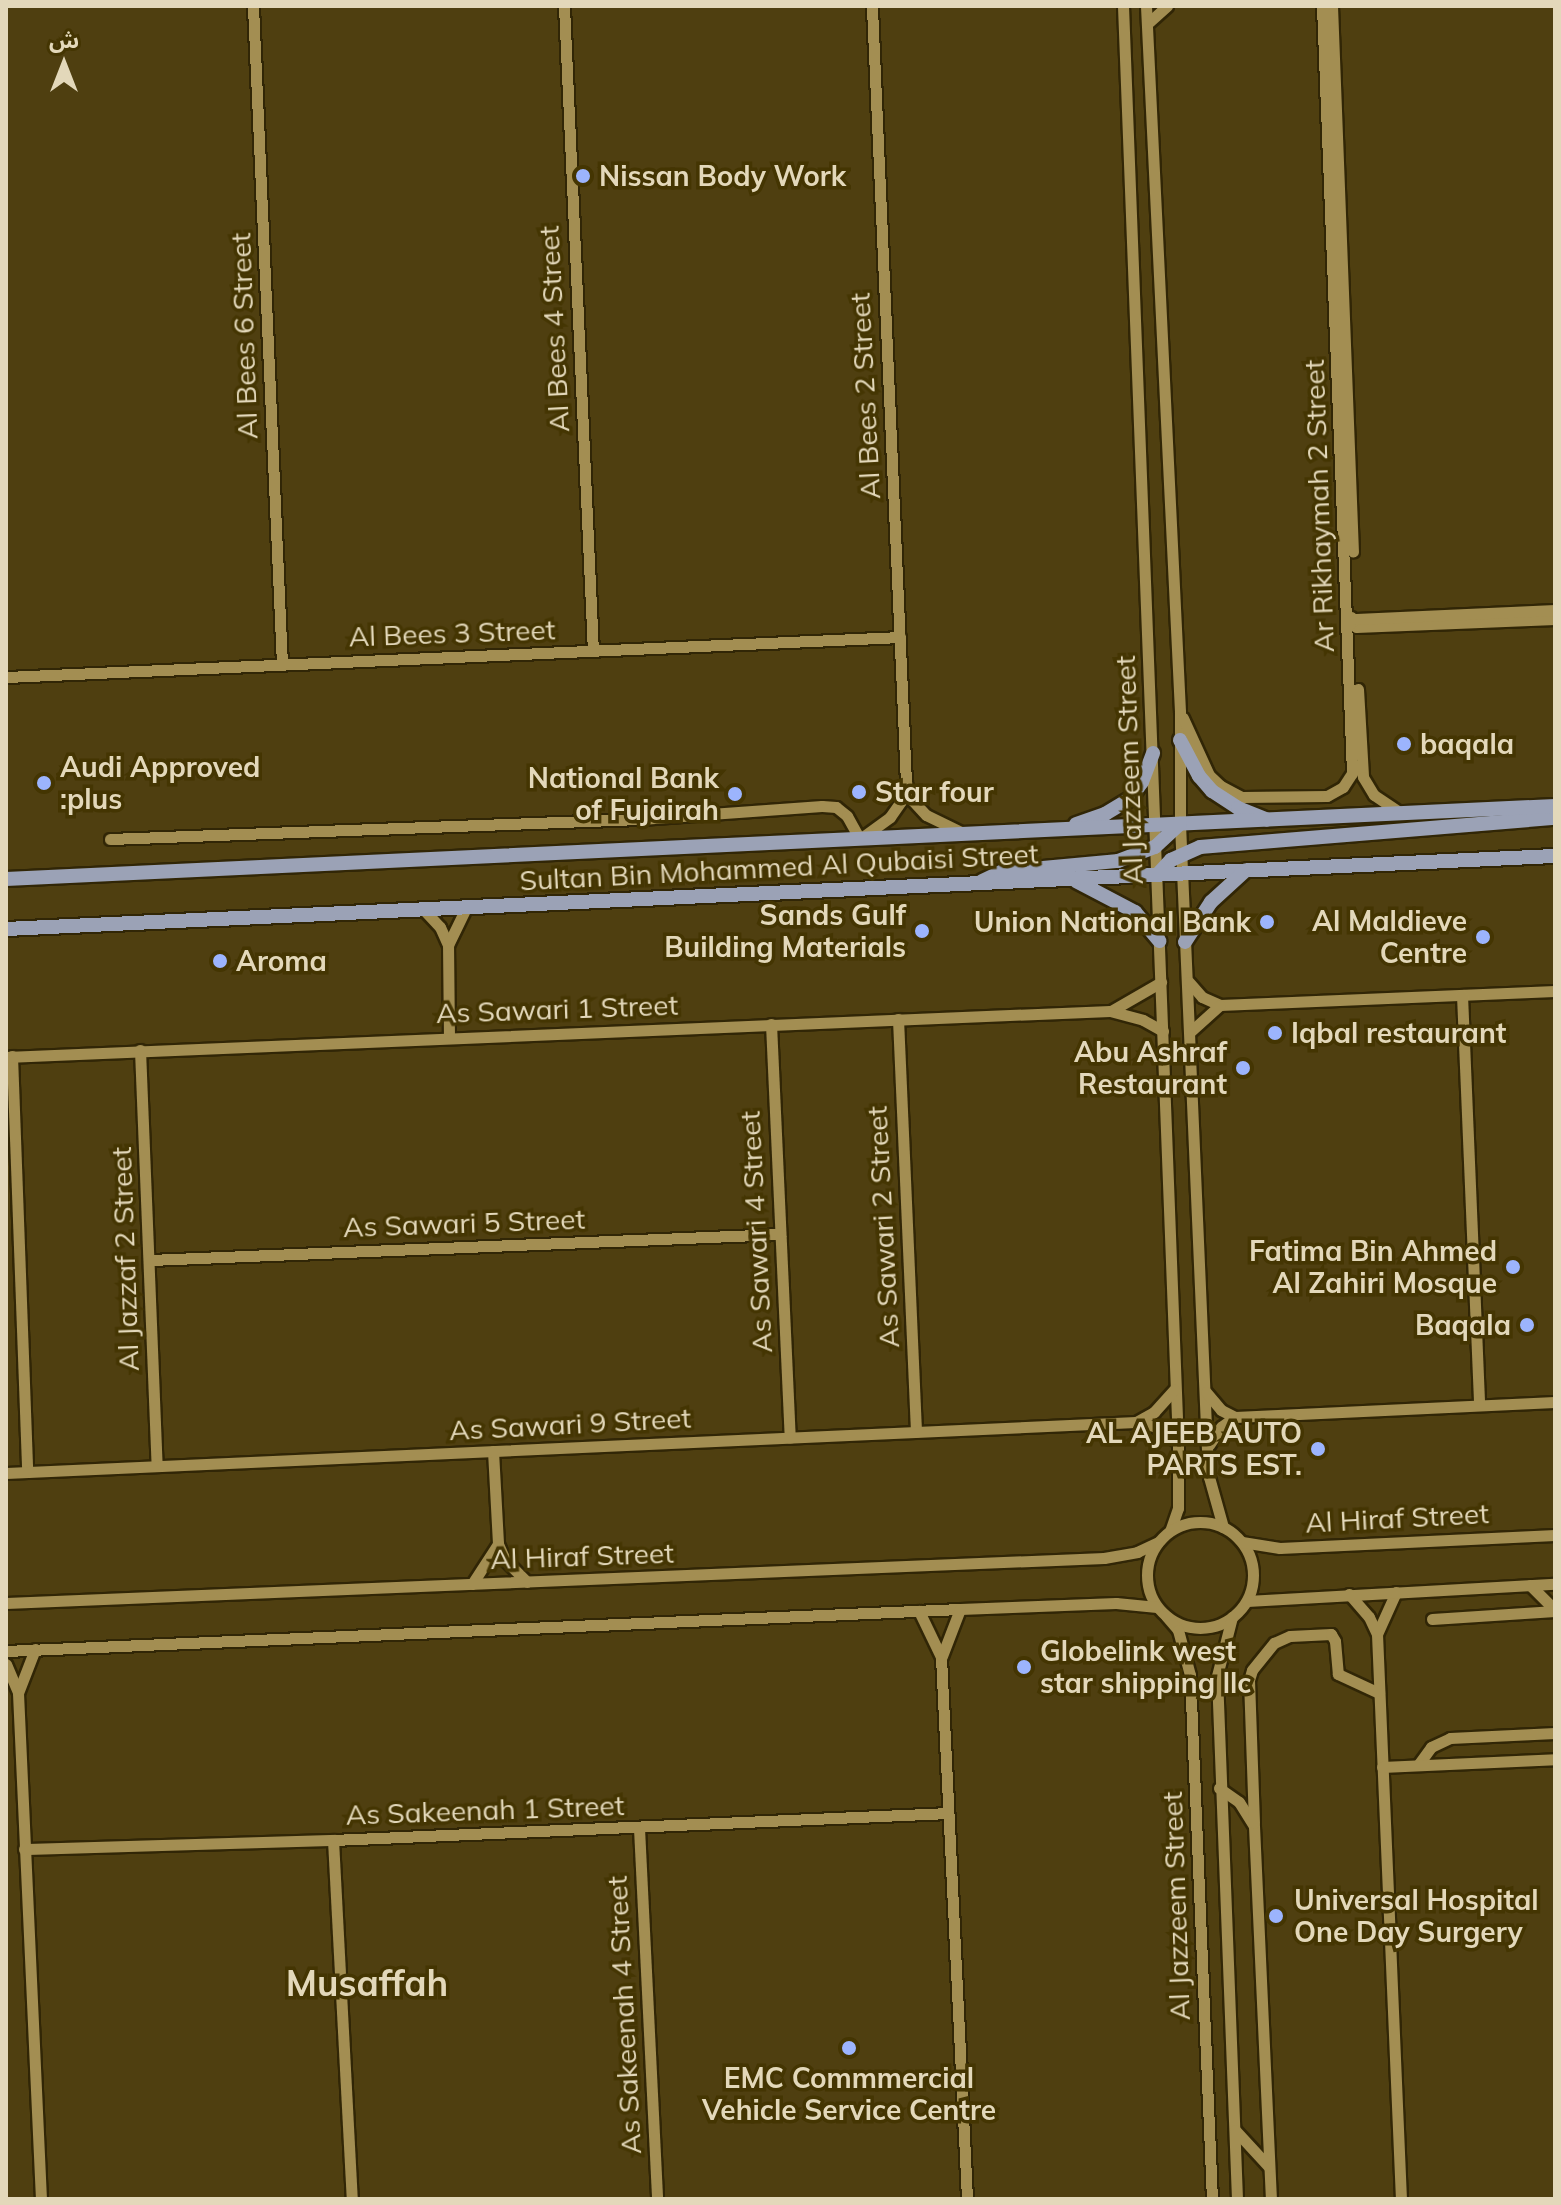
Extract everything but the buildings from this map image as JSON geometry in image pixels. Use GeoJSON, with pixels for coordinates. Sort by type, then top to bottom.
{"type":"FeatureCollection","features":[{"type":"Feature","properties":{"kind":"main road"},"geometry":{"type":"LineString","coordinates":[[1180,740],[1199,776],[1212,791],[1230,804],[1271,822]]}},
{"type":"Feature","properties":{"kind":"main road"},"geometry":{"type":"LineString","coordinates":[[1059,830],[1105,814],[1130,799],[1142,782],[1153,753]]}},
{"type":"Feature","properties":{"kind":"main road","name":"Sultan Bin Mohammed Al Qubaisi Street"},"geometry":{"type":"LineString","coordinates":[[9,875],[1271,822],[1555,806]]}},
{"type":"Feature","properties":{"kind":"main road"},"geometry":{"type":"LineString","coordinates":[[1157,875],[1181,854],[1200,847],[1555,818]]}},
{"type":"Feature","properties":{"kind":"main road"},"geometry":{"type":"LineString","coordinates":[[976,884],[1001,872],[1118,861],[1155,847],[1180,824]]}},
{"type":"Feature","properties":{"kind":"main road","name":"Sultan Bin Mohammed Al Qubaisi Street"},"geometry":{"type":"LineString","coordinates":[[6,929],[1555,856]]}},
{"type":"Feature","properties":{"kind":"main road"},"geometry":{"type":"LineString","coordinates":[[1185,942],[1211,902],[1246,870]]}},
{"type":"Feature","properties":{"kind":"main road"},"geometry":{"type":"LineString","coordinates":[[1072,879],[1135,912],[1159,941]]}},
{"type":"Feature","properties":{"kind":"street","name":"Al Bees 6 Street"},"geometry":{"type":"LineString","coordinates":[[253,6],[282,664]]}},
{"type":"Feature","properties":{"kind":"street","name":"Al Bees 4 Street"},"geometry":{"type":"LineString","coordinates":[[564,6],[593,651]]}},
{"type":"Feature","properties":{"kind":"street","name":"Al Bees 2 Street"},"geometry":{"type":"LineString","coordinates":[[872,6],[906,783]]}},
{"type":"Feature","properties":{"kind":"street","name":"Al Jazzeem Street"},"geometry":{"type":"LineString","coordinates":[[1123,6],[1178,1442],[1178,1508],[1170,1531]]}},
{"type":"Feature","properties":{"kind":"street","name":"Al Jazzeem Street"},"geometry":{"type":"LineString","coordinates":[[1146,6],[1180,712],[1181,854],[1189,982],[1207,1449],[1209,1477],[1223,1527]]}},
{"type":"Feature","properties":{"kind":"street"},"geometry":{"type":"LineString","coordinates":[[1147,24],[1167,6]]}},
{"type":"Feature","properties":{"kind":"street","name":"Ar Rikhaymah 2 Street"},"geometry":{"type":"LineString","coordinates":[[1322,6],[1345,546],[1350,556],[1363,777],[1374,795],[1402,813]]}},
{"type":"Feature","properties":{"kind":"street","name":"Ar Rikhaymah 2 Street"},"geometry":{"type":"LineString","coordinates":[[1180,712],[1205,768],[1227,791],[1258,799],[1333,794],[1347,783],[1353,767],[1353,623],[1332,6]]}},
{"type":"Feature","properties":{"kind":"street"},"geometry":{"type":"LineString","coordinates":[[1353,623],[1555,610]]}},
{"type":"Feature","properties":{"kind":"street"},"geometry":{"type":"LineString","coordinates":[[1353,623],[1555,619]]}},
{"type":"Feature","properties":{"kind":"street","name":"Al Bees 3 Street"},"geometry":{"type":"LineString","coordinates":[[6,677],[900,637]]}},
{"type":"Feature","properties":{"kind":"street"},"geometry":{"type":"LineString","coordinates":[[906,783],[913,801],[926,815],[967,834]]}},
{"type":"Feature","properties":{"kind":"street"},"geometry":{"type":"LineString","coordinates":[[110,839],[641,819],[822,806],[836,807],[847,816],[860,839],[896,809],[906,783]]}},
{"type":"Feature","properties":{"kind":"street"},"geometry":{"type":"LineString","coordinates":[[448,945],[466,908]]}},
{"type":"Feature","properties":{"kind":"street"},"geometry":{"type":"LineString","coordinates":[[424,910],[440,927],[448,945],[449,1038]]}},
{"type":"Feature","properties":{"kind":"street","name":"As Sawari 1 Street"},"geometry":{"type":"LineString","coordinates":[[1110,1011],[1161,982]]}},
{"type":"Feature","properties":{"kind":"street"},"geometry":{"type":"LineString","coordinates":[[1189,982],[1202,997],[1220,1005],[1555,991]]}},
{"type":"Feature","properties":{"kind":"street"},"geometry":{"type":"LineString","coordinates":[[1462,995],[1479,1405]]}},
{"type":"Feature","properties":{"kind":"street"},"geometry":{"type":"LineString","coordinates":[[1190,1032],[1220,1005]]}},
{"type":"Feature","properties":{"kind":"street","name":"As Sawari 1 Street"},"geometry":{"type":"LineString","coordinates":[[9,1056],[1110,1011],[1143,1020],[1163,1031]]}},
{"type":"Feature","properties":{"kind":"street","name":"As Sawari 2 Street"},"geometry":{"type":"LineString","coordinates":[[898,1019],[916,1432]]}},
{"type":"Feature","properties":{"kind":"street","name":"As Sawari 4 Street"},"geometry":{"type":"LineString","coordinates":[[771,1024],[790,1438]]}},
{"type":"Feature","properties":{"kind":"street","name":"Al Jazzaf 2 Street"},"geometry":{"type":"LineString","coordinates":[[140,1050],[157,1466]]}},
{"type":"Feature","properties":{"kind":"street"},"geometry":{"type":"LineString","coordinates":[[9,1056],[27,1472]]}},
{"type":"Feature","properties":{"kind":"street","name":"As Sawari 5 Street"},"geometry":{"type":"LineString","coordinates":[[150,1260],[780,1234]]}},
{"type":"Feature","properties":{"kind":"street"},"geometry":{"type":"LineString","coordinates":[[1136,1422],[1154,1412],[1175,1389]]}},
{"type":"Feature","properties":{"kind":"street"},"geometry":{"type":"LineString","coordinates":[[1206,1391],[1221,1410],[1235,1417],[1555,1402]]}},
{"type":"Feature","properties":{"kind":"street"},"geometry":{"type":"LineString","coordinates":[[1207,1449],[1221,1427],[1235,1417]]}},
{"type":"Feature","properties":{"kind":"street","name":"As Sawari 9 Street"},"geometry":{"type":"LineString","coordinates":[[6,1473],[1136,1422],[1154,1426],[1178,1442]]}},
{"type":"Feature","properties":{"kind":"street"},"geometry":{"type":"LineString","coordinates":[[493,1451],[498,1544],[505,1560],[527,1582]]}},
{"type":"Feature","properties":{"kind":"street"},"geometry":{"type":"LineString","coordinates":[[6,1651],[1116,1603],[1162,1612],[1199,1628],[1232,1617],[1247,1601],[1253,1571],[1242,1542],[1223,1527],[1196,1522],[1170,1531],[1158,1542],[1147,1575],[1162,1612]]}},
{"type":"Feature","properties":{"kind":"street","name":"Al Hiraf Street"},"geometry":{"type":"LineString","coordinates":[[1242,1542],[1280,1548],[1555,1535]]}},
{"type":"Feature","properties":{"kind":"street","name":"Al Hiraf Street"},"geometry":{"type":"LineString","coordinates":[[6,1603],[1104,1558],[1137,1552],[1158,1542]]}},
{"type":"Feature","properties":{"kind":"street"},"geometry":{"type":"LineString","coordinates":[[472,1584],[498,1544]]}},
{"type":"Feature","properties":{"kind":"street"},"geometry":{"type":"LineString","coordinates":[[1247,1601],[1555,1584]]}},
{"type":"Feature","properties":{"kind":"street"},"geometry":{"type":"LineString","coordinates":[[1530,1585],[1555,1611]]}},
{"type":"Feature","properties":{"kind":"street"},"geometry":{"type":"LineString","coordinates":[[1377,1634],[1396,1592]]}},
{"type":"Feature","properties":{"kind":"street"},"geometry":{"type":"LineString","coordinates":[[1349,1594],[1369,1617],[1377,1634],[1401,2199]]}},
{"type":"Feature","properties":{"kind":"street"},"geometry":{"type":"LineString","coordinates":[[941,1657],[960,1609]]}},
{"type":"Feature","properties":{"kind":"street"},"geometry":{"type":"LineString","coordinates":[[919,1611],[941,1657],[967,2199]]}},
{"type":"Feature","properties":{"kind":"street"},"geometry":{"type":"LineString","coordinates":[[1432,1619],[1555,1611]]}},
{"type":"Feature","properties":{"kind":"street","name":"Al Jazzeem Street"},"geometry":{"type":"LineString","coordinates":[[1162,1612],[1178,1630],[1190,1675],[1212,2199]]}},
{"type":"Feature","properties":{"kind":"street","name":"Al Jazzeem Street"},"geometry":{"type":"LineString","coordinates":[[1232,1617],[1217,1676],[1237,2199]]}},
{"type":"Feature","properties":{"kind":"street"},"geometry":{"type":"LineString","coordinates":[[1271,2199],[1249,1680],[1252,1670],[1279,1639],[1331,1634],[1335,1641],[1338,1674],[1379,1693]]}},
{"type":"Feature","properties":{"kind":"street"},"geometry":{"type":"LineString","coordinates":[[18,1693],[35,1649]]}},
{"type":"Feature","properties":{"kind":"street"},"geometry":{"type":"LineString","coordinates":[[6,1664],[18,1693],[41,2199]]}},
{"type":"Feature","properties":{"kind":"street"},"geometry":{"type":"LineString","coordinates":[[1418,1765],[1431,1747],[1450,1738],[1555,1733]]}},
{"type":"Feature","properties":{"kind":"street"},"geometry":{"type":"LineString","coordinates":[[1382,1767],[1555,1759]]}},
{"type":"Feature","properties":{"kind":"street"},"geometry":{"type":"LineString","coordinates":[[1219,1788],[1245,1810],[1254,1826]]}},
{"type":"Feature","properties":{"kind":"street"},"geometry":{"type":"LineString","coordinates":[[1232,1796],[1253,1794]]}},
{"type":"Feature","properties":{"kind":"street","name":"As Sakeenah 1 Street"},"geometry":{"type":"LineString","coordinates":[[24,1849],[333,1840],[948,1813]]}},
{"type":"Feature","properties":{"kind":"street","name":"As Sakeenah 4 Street"},"geometry":{"type":"LineString","coordinates":[[639,1828],[657,2199]]}},
{"type":"Feature","properties":{"kind":"street"},"geometry":{"type":"LineString","coordinates":[[333,1840],[352,2199]]}},
{"type":"Feature","properties":{"kind":"street"},"geometry":{"type":"LineString","coordinates":[[1235,2130],[1269,2167]]}},
{"type":"Feature","properties":{"kind":"place","name":"Nissan Body Work"},"geometry":{"type":"Point","coordinates":[583,176]}},
{"type":"Feature","properties":{"kind":"place","name":"baqala"},"geometry":{"type":"Point","coordinates":[1404,744]}},
{"type":"Feature","properties":{"kind":"place","name":"Audi Approved :plus"},"geometry":{"type":"Point","coordinates":[44,783]}},
{"type":"Feature","properties":{"kind":"place","name":"Star four"},"geometry":{"type":"Point","coordinates":[859,792]}},
{"type":"Feature","properties":{"kind":"place","name":"National Bank of Fujairah"},"geometry":{"type":"Point","coordinates":[735,794]}},
{"type":"Feature","properties":{"kind":"place","name":"Union National Bank"},"geometry":{"type":"Point","coordinates":[1267,922]}},
{"type":"Feature","properties":{"kind":"place","name":"Sands Gulf Building Materials"},"geometry":{"type":"Point","coordinates":[922,931]}},
{"type":"Feature","properties":{"kind":"place","name":"Al Maldieve Centre"},"geometry":{"type":"Point","coordinates":[1483,937]}},
{"type":"Feature","properties":{"kind":"place","name":"Aroma"},"geometry":{"type":"Point","coordinates":[220,961]}},
{"type":"Feature","properties":{"kind":"place","name":"Iqbal restaurant"},"geometry":{"type":"Point","coordinates":[1275,1033]}},
{"type":"Feature","properties":{"kind":"place","name":"Abu Ashraf Restaurant"},"geometry":{"type":"Point","coordinates":[1243,1068]}},
{"type":"Feature","properties":{"kind":"place","name":"Fatima Bin Ahmed Al Zahiri Mosque"},"geometry":{"type":"Point","coordinates":[1513,1267]}},
{"type":"Feature","properties":{"kind":"place","name":"Baqala"},"geometry":{"type":"Point","coordinates":[1527,1325]}},
{"type":"Feature","properties":{"kind":"place","name":"AL AJEEB AUTO PARTS EST."},"geometry":{"type":"Point","coordinates":[1318,1449]}},
{"type":"Feature","properties":{"kind":"place","name":"Globelink west star shipping llc"},"geometry":{"type":"Point","coordinates":[1024,1667]}},
{"type":"Feature","properties":{"kind":"place","name":"Universal Hospital One Day Surgery"},"geometry":{"type":"Point","coordinates":[1276,1916]}},
{"type":"Feature","properties":{"kind":"place","name":"EMC Commmercial Vehicle Service Centre"},"geometry":{"type":"Point","coordinates":[849,2048]}},
{"type":"Feature","properties":{"kind":"district","name":"Musaffah"},"geometry":{"type":"Point","coordinates":[367,1983]}}]}
